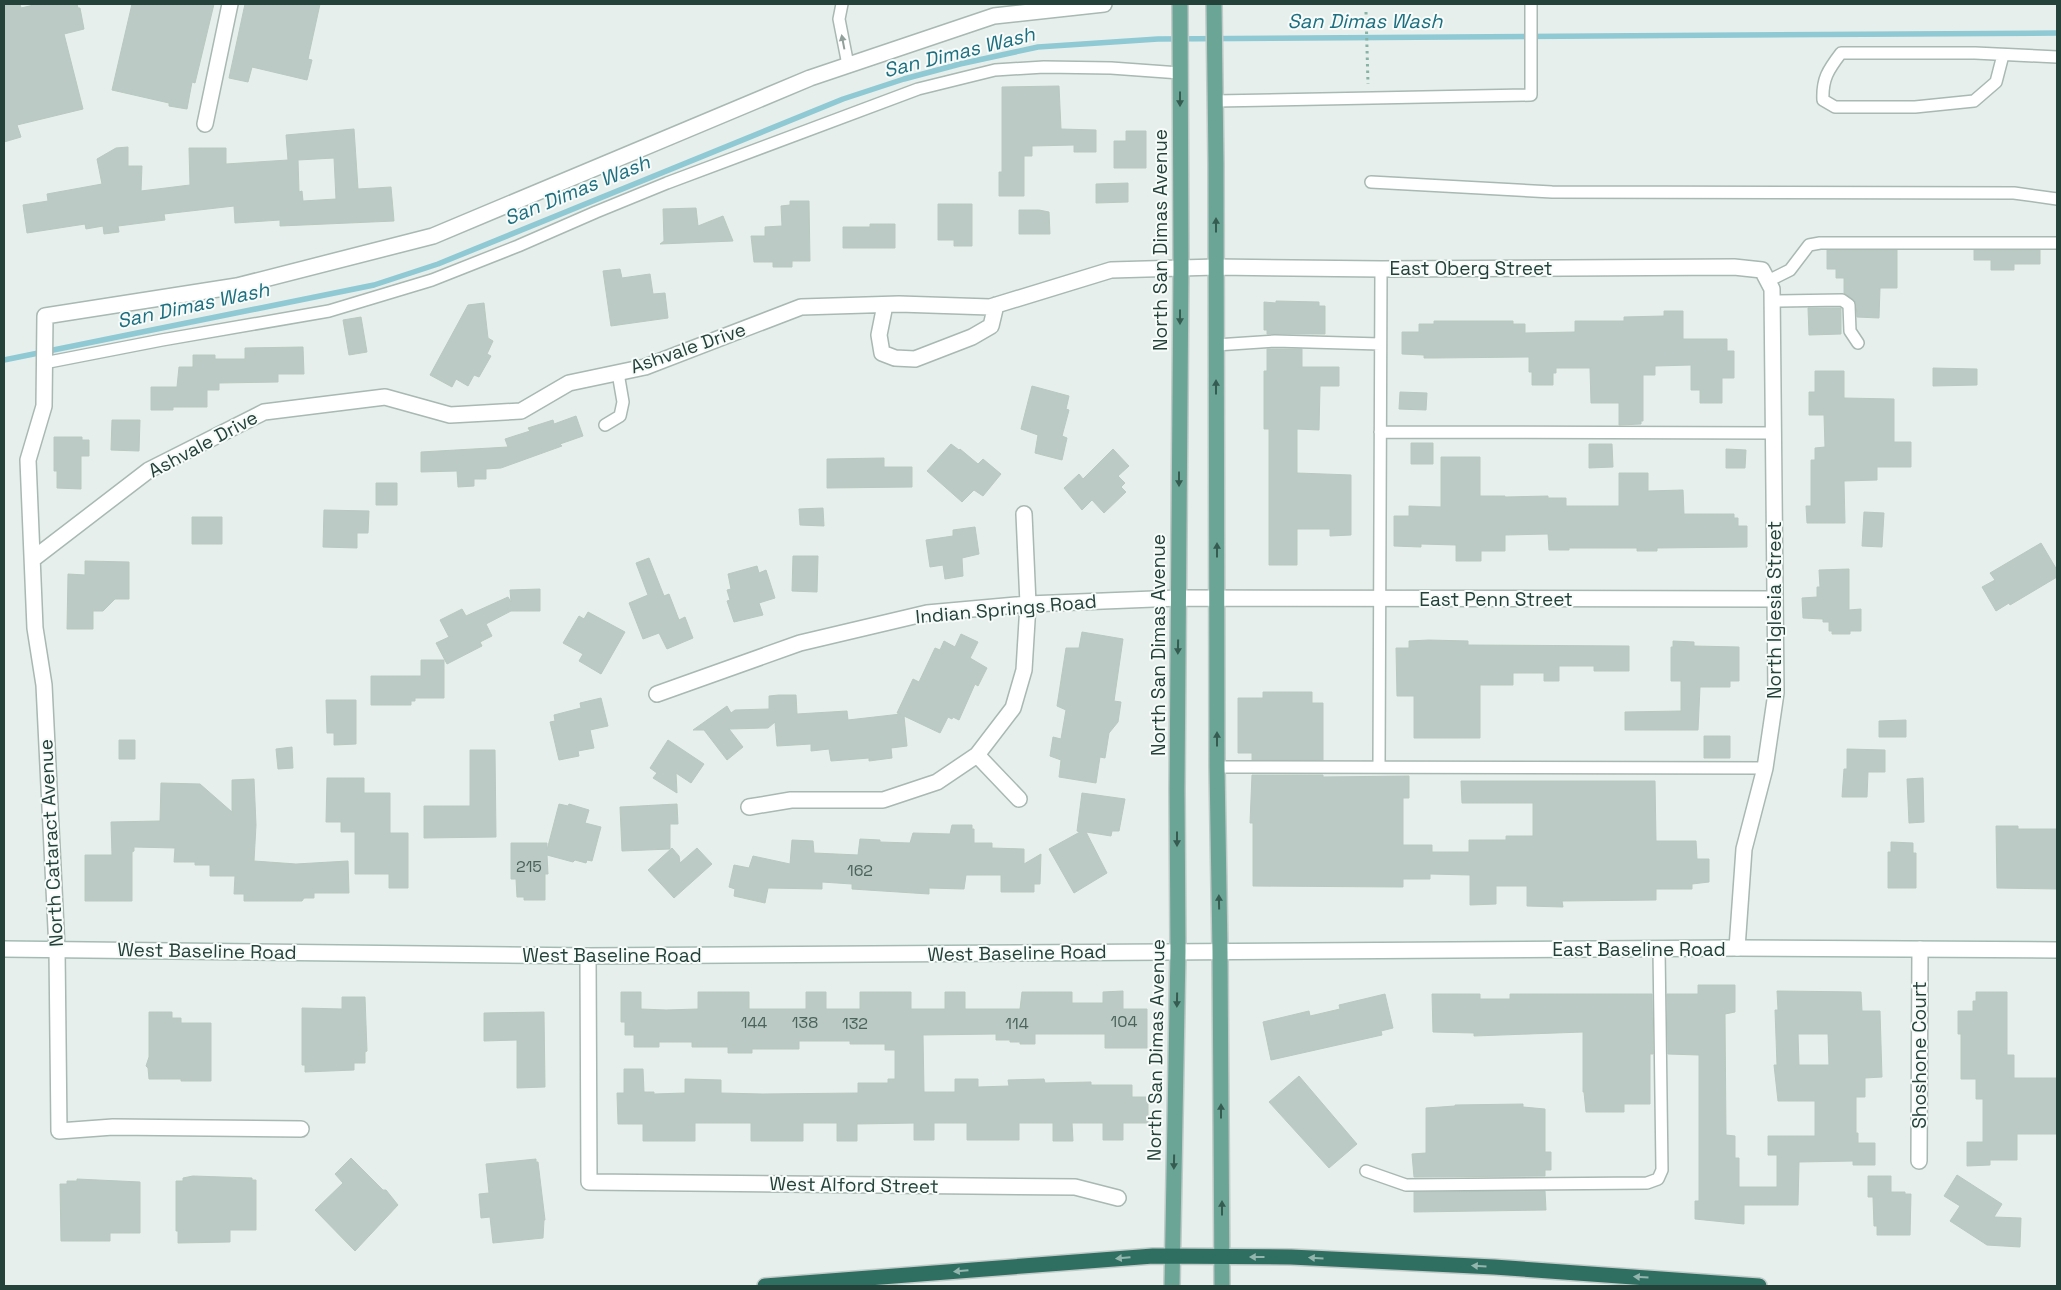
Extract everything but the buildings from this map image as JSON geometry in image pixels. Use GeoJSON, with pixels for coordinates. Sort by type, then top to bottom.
{"type":"FeatureCollection","features":[{"type":"Feature","properties":{"kind":"highway"},"geometry":{"type":"LineString","coordinates":[[765,1286],[1142,1256],[1172,1256],[1292,1257],[1494,1267],[1759,1286]]}},
{"type":"Feature","properties":{"kind":"main road","name":"North San Dimas Avenue"},"geometry":{"type":"LineString","coordinates":[[1172,1286],[1178,951],[1176,790],[1181,268],[1180,4]]}},
{"type":"Feature","properties":{"kind":"main road"},"geometry":{"type":"LineString","coordinates":[[1214,4],[1217,767],[1222,1286]]}},
{"type":"Feature","properties":{"kind":"street"},"geometry":{"type":"LineString","coordinates":[[205,124],[230,4]]}},
{"type":"Feature","properties":{"kind":"street"},"geometry":{"type":"LineString","coordinates":[[848,65],[994,16],[1104,4]]}},
{"type":"Feature","properties":{"kind":"street","name":"North Cataract Avenue"},"geometry":{"type":"LineString","coordinates":[[302,1129],[113,1128],[59,1131],[57,949],[44,685],[35,628],[28,460],[44,406],[45,316],[237,286],[433,236],[810,78],[848,65]]}},
{"type":"Feature","properties":{"kind":"street","name":"East Oberg Street"},"geometry":{"type":"LineString","coordinates":[[1181,268],[1734,267],[1765,276]]}},
{"type":"Feature","properties":{"kind":"street","name":"Ashvale Drive"},"geometry":{"type":"LineString","coordinates":[[32,559],[149,470],[264,412],[385,397],[450,415],[521,411],[569,383],[645,367],[801,307],[885,305],[990,306],[1111,270],[1181,268]]}},
{"type":"Feature","properties":{"kind":"street","name":"North Iglesia Street"},"geometry":{"type":"LineString","coordinates":[[1738,948],[1744,849],[1765,768],[1776,693],[1772,289],[1765,276]]}},
{"type":"Feature","properties":{"kind":"street"},"geometry":{"type":"LineString","coordinates":[[885,305],[879,335],[882,353],[895,358],[915,359],[972,337],[992,326],[996,305]]}},
{"type":"Feature","properties":{"kind":"street"},"geometry":{"type":"LineString","coordinates":[[749,807],[791,800],[883,800],[937,782],[977,755],[1013,708],[1024,670],[1028,604],[1024,514]]}},
{"type":"Feature","properties":{"kind":"street","name":"Indian Springs Road"},"geometry":{"type":"LineString","coordinates":[[657,694],[800,643],[927,612],[1028,604],[1179,598],[1217,599]]}},
{"type":"Feature","properties":{"kind":"street","name":"East Penn Street"},"geometry":{"type":"LineString","coordinates":[[1217,599],[1775,599]]}},
{"type":"Feature","properties":{"kind":"street"},"geometry":{"type":"LineString","coordinates":[[977,755],[1018,799]]}},
{"type":"Feature","properties":{"kind":"street","name":"East Baseline Road"},"geometry":{"type":"LineString","coordinates":[[1220,951],[1738,948],[2057,950]]}},
{"type":"Feature","properties":{"kind":"street","name":"West Baseline Road"},"geometry":{"type":"LineString","coordinates":[[4,949],[588,956],[1220,951]]}},
{"type":"Feature","properties":{"kind":"street","name":"Shoshone Court"},"geometry":{"type":"LineString","coordinates":[[1918,1161],[1920,949]]}},
{"type":"Feature","properties":{"kind":"street","name":"West Alford Street"},"geometry":{"type":"LineString","coordinates":[[588,956],[589,1182],[1075,1187],[1118,1198]]}},
{"type":"Feature","properties":{"kind":"lane"},"geometry":{"type":"LineString","coordinates":[[842,4],[839,19],[848,65]]}},
{"type":"Feature","properties":{"kind":"lane"},"geometry":{"type":"LineString","coordinates":[[1215,101],[1532,95],[1531,4]]}},
{"type":"Feature","properties":{"kind":"lane"},"geometry":{"type":"LineString","coordinates":[[2003,55],[1996,82],[1974,101],[1915,107],[1835,107],[1823,100],[1822,86],[1829,69],[1841,53],[2003,55],[2057,57]]}},
{"type":"Feature","properties":{"kind":"lane"},"geometry":{"type":"LineString","coordinates":[[44,363],[329,311],[432,280],[667,183],[918,89],[995,70],[1044,67],[1111,68],[1180,73]]}},
{"type":"Feature","properties":{"kind":"lane"},"geometry":{"type":"LineString","coordinates":[[1371,182],[1552,192],[2014,194],[2057,199]]}},
{"type":"Feature","properties":{"kind":"lane"},"geometry":{"type":"LineString","coordinates":[[1765,276],[1790,270],[1809,245],[1820,243],[2057,243]]}},
{"type":"Feature","properties":{"kind":"lane"},"geometry":{"type":"LineString","coordinates":[[1379,767],[1381,269]]}},
{"type":"Feature","properties":{"kind":"lane"},"geometry":{"type":"LineString","coordinates":[[1772,301],[1842,300],[1849,305],[1850,331],[1858,343]]}},
{"type":"Feature","properties":{"kind":"lane"},"geometry":{"type":"LineString","coordinates":[[1216,344],[1275,341],[1380,344]]}},
{"type":"Feature","properties":{"kind":"lane"},"geometry":{"type":"LineString","coordinates":[[605,425],[620,416],[623,402],[618,372]]}},
{"type":"Feature","properties":{"kind":"lane"},"geometry":{"type":"LineString","coordinates":[[1380,432],[1774,433]]}},
{"type":"Feature","properties":{"kind":"lane"},"geometry":{"type":"LineString","coordinates":[[1217,767],[1765,768]]}},
{"type":"Feature","properties":{"kind":"lane"},"geometry":{"type":"LineString","coordinates":[[1366,1171],[1406,1184],[1648,1183],[1658,1179],[1662,1170],[1659,949]]}},
{"type":"Feature","properties":{"kind":"path"},"geometry":{"type":"LineString","coordinates":[[1366,12],[1369,88]]}},
{"type":"Feature","properties":{"kind":"waterway","name":"San Dimas Wash"},"geometry":{"type":"LineString","coordinates":[[4,360],[374,285],[438,264],[843,99],[904,79],[960,64],[1038,47],[1158,39],[2057,33]]}}]}
